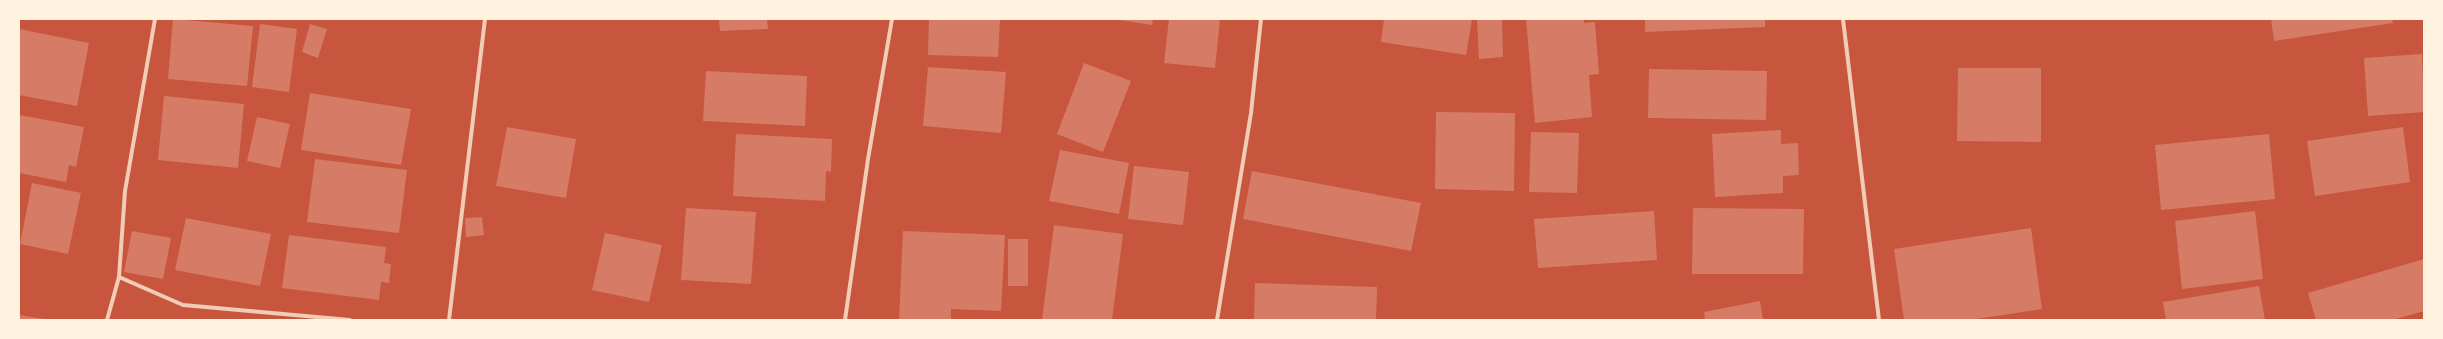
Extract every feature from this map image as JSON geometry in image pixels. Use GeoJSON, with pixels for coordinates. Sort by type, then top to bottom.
{"type":"FeatureCollection","features":[{"type":"Feature","properties":{"kind":"street"},"geometry":{"type":"LineString","coordinates":[[107,320],[119,277],[125,191],[155,19]]}},
{"type":"Feature","properties":{"kind":"street"},"geometry":{"type":"LineString","coordinates":[[449,320],[485,19]]}},
{"type":"Feature","properties":{"kind":"street"},"geometry":{"type":"LineString","coordinates":[[845,320],[868,159],[892,19]]}},
{"type":"Feature","properties":{"kind":"street"},"geometry":{"type":"LineString","coordinates":[[1217,320],[1251,113],[1261,19]]}},
{"type":"Feature","properties":{"kind":"street"},"geometry":{"type":"LineString","coordinates":[[1843,19],[1879,320]]}},
{"type":"Feature","properties":{"kind":"street"},"geometry":{"type":"LineString","coordinates":[[119,277],[183,305],[350,320]]}},
{"type":"Feature","properties":{"kind":"building"},"geometry":{"type":"Polygon","coordinates":[[[173,19],[253,26],[247,86],[168,79],[173,19]]]}},
{"type":"Feature","properties":{"kind":"building"},"geometry":{"type":"Polygon","coordinates":[[[719,19],[767,19],[768,29],[720,31],[719,19]]]}},
{"type":"Feature","properties":{"kind":"building"},"geometry":{"type":"Polygon","coordinates":[[[929,19],[1000,19],[998,57],[928,55],[929,19]]]}},
{"type":"Feature","properties":{"kind":"building"},"geometry":{"type":"Polygon","coordinates":[[[1113,19],[1153,19],[1152,25],[1113,19]]]}},
{"type":"Feature","properties":{"kind":"building"},"geometry":{"type":"Polygon","coordinates":[[[1169,19],[1220,19],[1215,68],[1164,63],[1169,19]]]}},
{"type":"Feature","properties":{"kind":"building"},"geometry":{"type":"Polygon","coordinates":[[[1384,19],[1472,19],[1466,55],[1381,42],[1384,19]]]}},
{"type":"Feature","properties":{"kind":"building"},"geometry":{"type":"Polygon","coordinates":[[[1477,19],[1502,19],[1503,57],[1479,59],[1477,19]]]}},
{"type":"Feature","properties":{"kind":"building"},"geometry":{"type":"Polygon","coordinates":[[[1526,19],[1584,19],[1584,23],[1595,22],[1599,74],[1589,75],[1592,117],[1535,123],[1526,19]]]}},
{"type":"Feature","properties":{"kind":"building"},"geometry":{"type":"Polygon","coordinates":[[[1645,19],[1765,19],[1765,27],[1645,32],[1645,19]]]}},
{"type":"Feature","properties":{"kind":"building"},"geometry":{"type":"Polygon","coordinates":[[[2271,19],[2392,19],[2393,23],[2274,41],[2271,19]]]}},
{"type":"Feature","properties":{"kind":"building"},"geometry":{"type":"Polygon","coordinates":[[[260,24],[297,29],[289,92],[252,87],[260,24]]]}},
{"type":"Feature","properties":{"kind":"building"},"geometry":{"type":"Polygon","coordinates":[[[310,24],[327,29],[318,58],[302,52],[310,24]]]}},
{"type":"Feature","properties":{"kind":"building"},"geometry":{"type":"Polygon","coordinates":[[[19,29],[89,43],[77,106],[19,95],[19,29]]]}},
{"type":"Feature","properties":{"kind":"building"},"geometry":{"type":"Polygon","coordinates":[[[2422,54],[2424,112],[2368,116],[2364,58],[2422,54]]]}},
{"type":"Feature","properties":{"kind":"building"},"geometry":{"type":"Polygon","coordinates":[[[1084,63],[1131,81],[1103,152],[1057,134],[1084,63]]]}},
{"type":"Feature","properties":{"kind":"building"},"geometry":{"type":"Polygon","coordinates":[[[928,67],[1006,72],[1001,133],[923,126],[928,67]]]}},
{"type":"Feature","properties":{"kind":"building"},"geometry":{"type":"Polygon","coordinates":[[[1958,68],[2041,68],[2041,142],[1957,141],[1958,68]]]}},
{"type":"Feature","properties":{"kind":"building"},"geometry":{"type":"Polygon","coordinates":[[[1649,69],[1767,71],[1766,120],[1648,118],[1649,69]]]}},
{"type":"Feature","properties":{"kind":"building"},"geometry":{"type":"Polygon","coordinates":[[[706,71],[807,76],[805,126],[703,121],[706,71]]]}},
{"type":"Feature","properties":{"kind":"building"},"geometry":{"type":"Polygon","coordinates":[[[310,93],[411,109],[401,165],[301,150],[310,93]]]}},
{"type":"Feature","properties":{"kind":"building"},"geometry":{"type":"Polygon","coordinates":[[[164,96],[244,104],[238,168],[158,160],[164,96]]]}},
{"type":"Feature","properties":{"kind":"building"},"geometry":{"type":"Polygon","coordinates":[[[1436,112],[1515,113],[1514,191],[1435,189],[1436,112]]]}},
{"type":"Feature","properties":{"kind":"building"},"geometry":{"type":"Polygon","coordinates":[[[19,115],[84,127],[76,167],[69,165],[66,182],[19,173],[19,115]]]}},
{"type":"Feature","properties":{"kind":"building"},"geometry":{"type":"Polygon","coordinates":[[[257,117],[290,124],[280,168],[247,161],[257,117]]]}},
{"type":"Feature","properties":{"kind":"building"},"geometry":{"type":"Polygon","coordinates":[[[507,127],[576,139],[566,198],[496,186],[507,127]]]}},
{"type":"Feature","properties":{"kind":"building"},"geometry":{"type":"Polygon","coordinates":[[[2403,127],[2410,182],[2315,196],[2307,141],[2403,127]]]}},
{"type":"Feature","properties":{"kind":"building"},"geometry":{"type":"Polygon","coordinates":[[[1781,130],[1781,144],[1798,143],[1799,175],[1783,176],[1783,193],[1715,197],[1712,134],[1781,130]]]}},
{"type":"Feature","properties":{"kind":"building"},"geometry":{"type":"Polygon","coordinates":[[[1531,132],[1579,133],[1577,193],[1529,192],[1531,132]]]}},
{"type":"Feature","properties":{"kind":"building"},"geometry":{"type":"Polygon","coordinates":[[[736,134],[832,139],[831,172],[826,171],[825,201],[733,196],[736,134]]]}},
{"type":"Feature","properties":{"kind":"building"},"geometry":{"type":"Polygon","coordinates":[[[2269,134],[2275,199],[2161,210],[2155,145],[2269,134]]]}},
{"type":"Feature","properties":{"kind":"building"},"geometry":{"type":"Polygon","coordinates":[[[1060,150],[1129,163],[1119,214],[1049,201],[1060,150]]]}},
{"type":"Feature","properties":{"kind":"building"},"geometry":{"type":"Polygon","coordinates":[[[315,159],[407,170],[399,233],[307,222],[315,159]]]}},
{"type":"Feature","properties":{"kind":"building"},"geometry":{"type":"Polygon","coordinates":[[[1134,166],[1189,172],[1183,225],[1128,219],[1134,166]]]}},
{"type":"Feature","properties":{"kind":"building"},"geometry":{"type":"Polygon","coordinates":[[[1252,171],[1421,203],[1411,251],[1243,219],[1252,171]]]}},
{"type":"Feature","properties":{"kind":"building"},"geometry":{"type":"Polygon","coordinates":[[[32,183],[81,193],[68,254],[20,244],[32,183]]]}},
{"type":"Feature","properties":{"kind":"building"},"geometry":{"type":"Polygon","coordinates":[[[686,208],[756,212],[751,284],[681,280],[686,208]]]}},
{"type":"Feature","properties":{"kind":"building"},"geometry":{"type":"Polygon","coordinates":[[[1693,208],[1804,209],[1803,274],[1692,274],[1693,208]]]}},
{"type":"Feature","properties":{"kind":"building"},"geometry":{"type":"Polygon","coordinates":[[[1654,211],[1657,260],[1538,268],[1534,219],[1654,211]]]}},
{"type":"Feature","properties":{"kind":"building"},"geometry":{"type":"Polygon","coordinates":[[[2255,211],[2263,279],[2182,289],[2175,221],[2255,211]]]}},
{"type":"Feature","properties":{"kind":"building"},"geometry":{"type":"Polygon","coordinates":[[[482,217],[484,235],[466,237],[465,218],[482,217]]]}},
{"type":"Feature","properties":{"kind":"building"},"geometry":{"type":"Polygon","coordinates":[[[186,218],[271,234],[260,286],[175,270],[186,218]]]}},
{"type":"Feature","properties":{"kind":"building"},"geometry":{"type":"Polygon","coordinates":[[[1054,225],[1123,234],[1112,320],[1042,320],[1054,225]]]}},
{"type":"Feature","properties":{"kind":"building"},"geometry":{"type":"Polygon","coordinates":[[[2031,228],[2042,309],[1970,320],[1904,320],[1894,249],[2031,228]]]}},
{"type":"Feature","properties":{"kind":"building"},"geometry":{"type":"Polygon","coordinates":[[[132,231],[171,238],[163,279],[124,272],[132,231]]]}},
{"type":"Feature","properties":{"kind":"building"},"geometry":{"type":"Polygon","coordinates":[[[903,231],[1005,235],[1001,311],[951,309],[951,320],[899,320],[903,231]]]}},
{"type":"Feature","properties":{"kind":"building"},"geometry":{"type":"Polygon","coordinates":[[[605,233],[662,245],[649,302],[592,290],[605,233]]]}},
{"type":"Feature","properties":{"kind":"building"},"geometry":{"type":"Polygon","coordinates":[[[289,235],[386,247],[384,263],[391,264],[389,283],[381,282],[379,300],[282,288],[289,235]]]}},
{"type":"Feature","properties":{"kind":"building"},"geometry":{"type":"Polygon","coordinates":[[[1008,239],[1028,239],[1028,286],[1008,286],[1008,239]]]}},
{"type":"Feature","properties":{"kind":"building"},"geometry":{"type":"Polygon","coordinates":[[[2424,259],[2424,311],[2392,320],[2316,320],[2308,293],[2424,259]]]}},
{"type":"Feature","properties":{"kind":"building"},"geometry":{"type":"Polygon","coordinates":[[[1255,283],[1377,287],[1376,320],[1254,320],[1255,283]]]}},
{"type":"Feature","properties":{"kind":"building"},"geometry":{"type":"Polygon","coordinates":[[[2259,286],[2265,320],[2166,320],[2163,302],[2259,286]]]}},
{"type":"Feature","properties":{"kind":"building"},"geometry":{"type":"Polygon","coordinates":[[[1760,301],[1763,320],[1705,320],[1704,312],[1760,301]]]}},
{"type":"Feature","properties":{"kind":"building"},"geometry":{"type":"Polygon","coordinates":[[[19,315],[44,319],[44,320],[19,320],[19,315]]]}}]}
